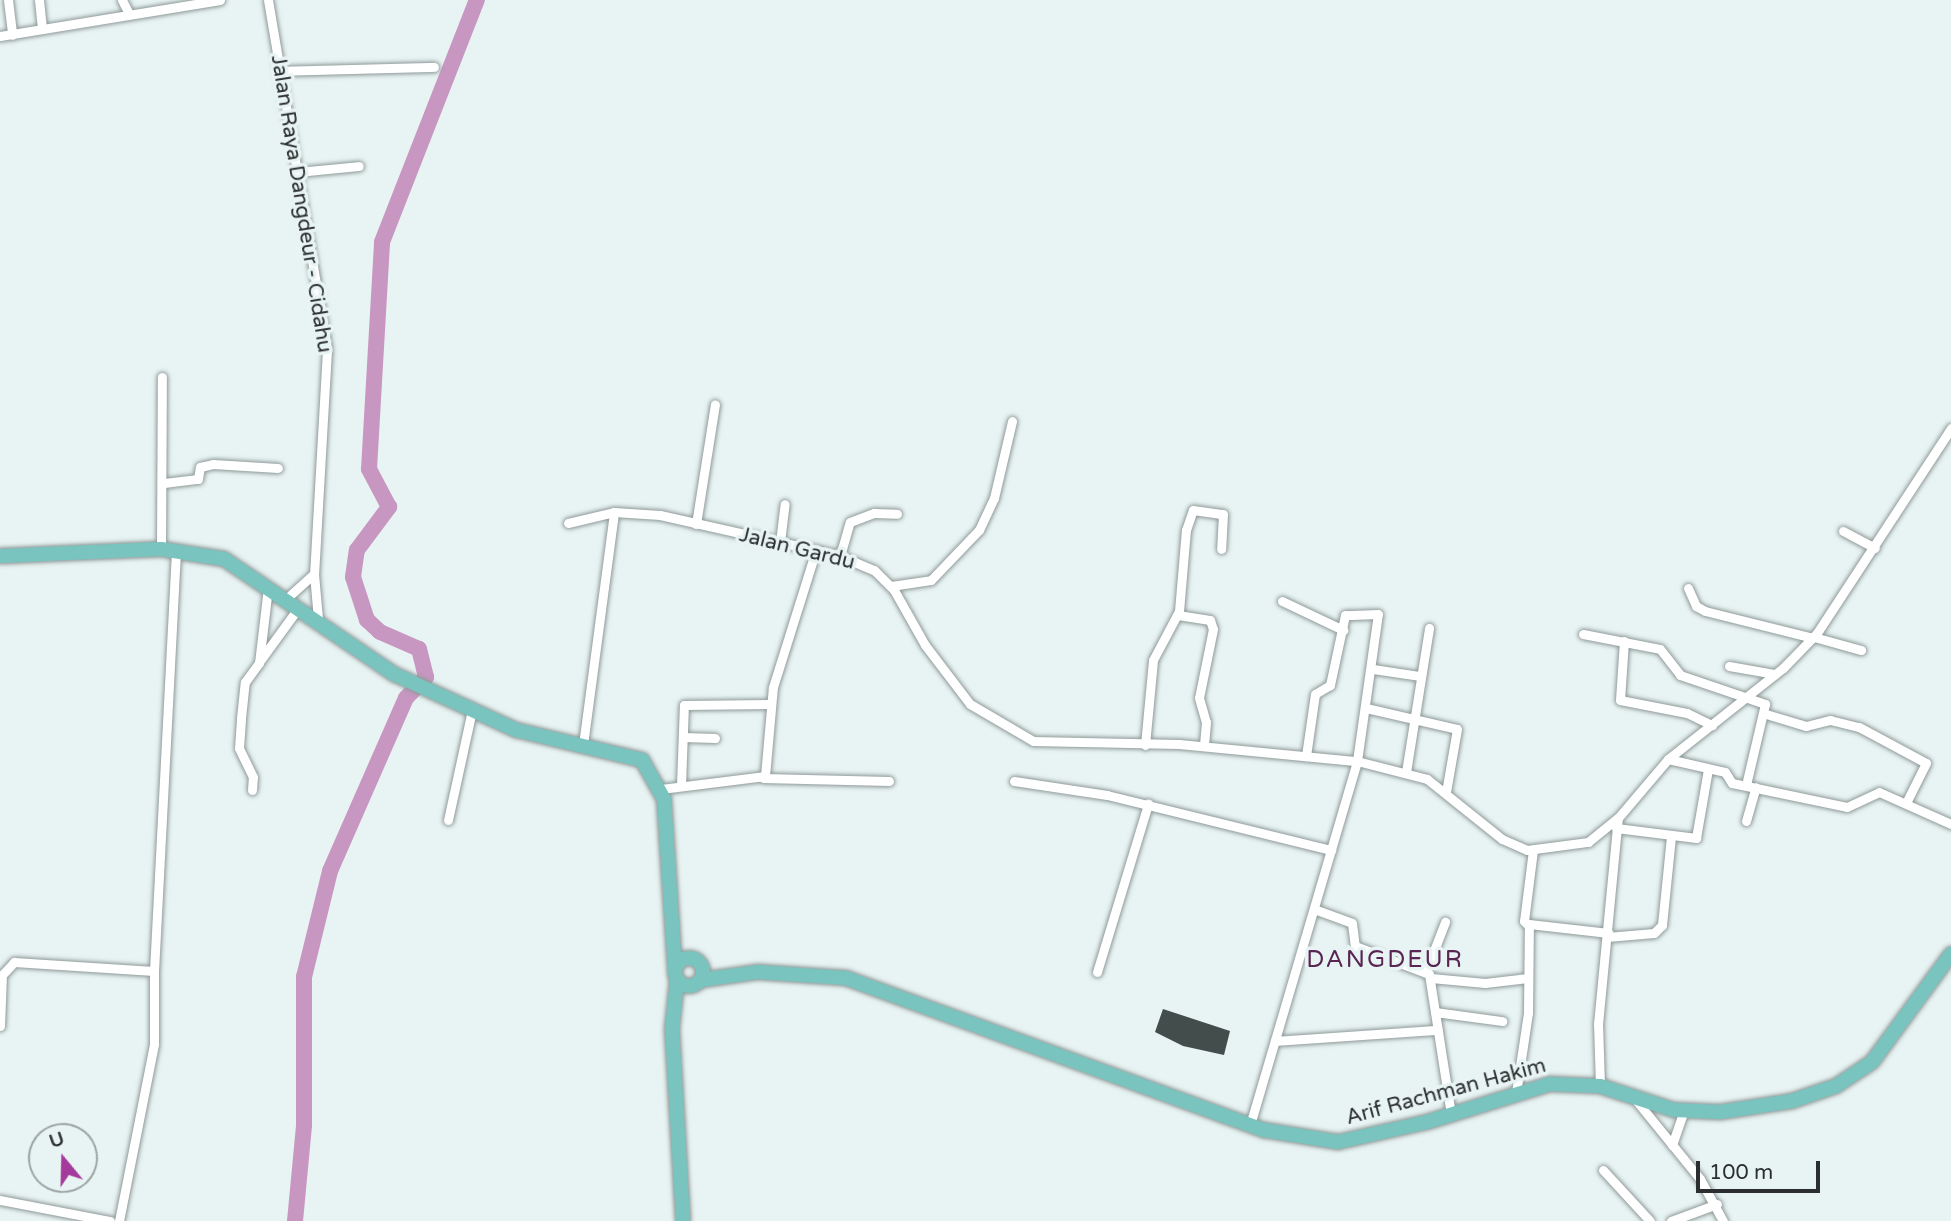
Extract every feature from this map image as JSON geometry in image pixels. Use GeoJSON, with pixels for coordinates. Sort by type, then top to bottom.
{"type":"FeatureCollection","features":[{"type":"Feature","properties":{"kind":"main road"},"geometry":{"type":"LineString","coordinates":[[0,556],[169,549],[223,559],[318,619],[394,674],[432,689],[516,730],[632,755],[654,773],[661,789],[673,941],[679,969],[674,1011],[683,1221]]}},
{"type":"Feature","properties":{"kind":"main road","name":"Arif Rachman Hakim"},"geometry":{"type":"LineString","coordinates":[[699,977],[727,974],[825,974],[885,988],[1250,1125],[1338,1142],[1451,1115],[1550,1084],[1600,1086],[1635,1099],[1684,1110],[1720,1112],[1792,1101],[1854,1076],[1872,1062],[1951,954]]}},
{"type":"Feature","properties":{"kind":"main road"},"geometry":{"type":"LineString","coordinates":[[679,969],[699,977]]}},
{"type":"Feature","properties":{"kind":"main road"},"geometry":{"type":"LineString","coordinates":[[679,969],[699,977]]}},
{"type":"Feature","properties":{"kind":"main road"},"geometry":{"type":"LineString","coordinates":[[674,1011],[699,977]]}},
{"type":"Feature","properties":{"kind":"street"},"geometry":{"type":"LineString","coordinates":[[8,0],[12,35]]}},
{"type":"Feature","properties":{"kind":"street"},"geometry":{"type":"LineString","coordinates":[[39,0],[42,29]]}},
{"type":"Feature","properties":{"kind":"street"},"geometry":{"type":"LineString","coordinates":[[122,0],[129,14]]}},
{"type":"Feature","properties":{"kind":"street"},"geometry":{"type":"LineString","coordinates":[[0,36],[220,0]]}},
{"type":"Feature","properties":{"kind":"street","name":"Jalan Raya Dangdeur - Cidahu"},"geometry":{"type":"LineString","coordinates":[[268,0],[327,361],[314,574],[318,619]]}},
{"type":"Feature","properties":{"kind":"street"},"geometry":{"type":"LineString","coordinates":[[279,71],[434,68]]}},
{"type":"Feature","properties":{"kind":"street"},"geometry":{"type":"LineString","coordinates":[[297,172],[359,166]]}},
{"type":"Feature","properties":{"kind":"street"},"geometry":{"type":"LineString","coordinates":[[119,1221],[154,1044],[154,971],[169,549],[164,483],[162,377]]}},
{"type":"Feature","properties":{"kind":"street"},"geometry":{"type":"LineString","coordinates":[[696,524],[715,404]]}},
{"type":"Feature","properties":{"kind":"street"},"geometry":{"type":"LineString","coordinates":[[891,586],[931,580],[979,530],[994,498],[1012,421]]}},
{"type":"Feature","properties":{"kind":"street"},"geometry":{"type":"LineString","coordinates":[[1671,837],[1662,925],[1654,933],[1608,935],[1529,926],[1524,921],[1533,850],[1566,849],[1600,835],[1615,824],[1668,759],[1775,674],[1813,637],[1875,548],[1951,428]]}},
{"type":"Feature","properties":{"kind":"street"},"geometry":{"type":"LineString","coordinates":[[164,483],[198,478],[201,467],[213,464],[278,468]]}},
{"type":"Feature","properties":{"kind":"street"},"geometry":{"type":"LineString","coordinates":[[780,542],[785,504]]}},
{"type":"Feature","properties":{"kind":"street"},"geometry":{"type":"LineString","coordinates":[[1145,745],[1153,660],[1178,615],[1186,527],[1193,510],[1223,514],[1222,549]]}},
{"type":"Feature","properties":{"kind":"street"},"geometry":{"type":"LineString","coordinates":[[583,745],[614,512]]}},
{"type":"Feature","properties":{"kind":"street","name":"Jalan Gardu"},"geometry":{"type":"LineString","coordinates":[[568,523],[614,512],[696,524],[840,556],[874,570],[891,586],[925,645],[977,710],[1026,740],[1204,746],[1306,756],[1355,766],[1406,772],[1446,792],[1502,839],[1533,850]]}},
{"type":"Feature","properties":{"kind":"street"},"geometry":{"type":"LineString","coordinates":[[840,556],[850,522],[874,513],[897,514]]}},
{"type":"Feature","properties":{"kind":"street"},"geometry":{"type":"LineString","coordinates":[[1843,531],[1875,548]]}},
{"type":"Feature","properties":{"kind":"street"},"geometry":{"type":"LineString","coordinates":[[763,778],[769,704],[816,550]]}},
{"type":"Feature","properties":{"kind":"street"},"geometry":{"type":"LineString","coordinates":[[252,790],[253,777],[239,744],[245,682],[314,574]]}},
{"type":"Feature","properties":{"kind":"street"},"geometry":{"type":"LineString","coordinates":[[259,663],[268,586]]}},
{"type":"Feature","properties":{"kind":"street"},"geometry":{"type":"LineString","coordinates":[[1688,587],[1696,606],[1705,611],[1861,650]]}},
{"type":"Feature","properties":{"kind":"street"},"geometry":{"type":"LineString","coordinates":[[1282,601],[1343,630]]}},
{"type":"Feature","properties":{"kind":"street"},"geometry":{"type":"LineString","coordinates":[[1250,1125],[1355,766],[1367,708],[1379,615],[1348,612],[1330,685],[1315,694],[1306,756]]}},
{"type":"Feature","properties":{"kind":"street"},"geometry":{"type":"LineString","coordinates":[[1178,615],[1210,620],[1213,629],[1199,698],[1206,722],[1204,746]]}},
{"type":"Feature","properties":{"kind":"street"},"geometry":{"type":"LineString","coordinates":[[1406,772],[1412,719],[1429,628]]}},
{"type":"Feature","properties":{"kind":"street"},"geometry":{"type":"LineString","coordinates":[[1583,634],[1660,649],[1680,675],[1765,704],[1766,714],[1746,821]]}},
{"type":"Feature","properties":{"kind":"street"},"geometry":{"type":"LineString","coordinates":[[1624,641],[1620,699],[1687,713],[1712,725]]}},
{"type":"Feature","properties":{"kind":"street"},"geometry":{"type":"LineString","coordinates":[[1729,666],[1775,674]]}},
{"type":"Feature","properties":{"kind":"street"},"geometry":{"type":"LineString","coordinates":[[1373,669],[1420,676]]}},
{"type":"Feature","properties":{"kind":"street"},"geometry":{"type":"LineString","coordinates":[[681,785],[686,704],[769,704]]}},
{"type":"Feature","properties":{"kind":"street"},"geometry":{"type":"LineString","coordinates":[[1367,708],[1458,731],[1446,792]]}},
{"type":"Feature","properties":{"kind":"street"},"geometry":{"type":"LineString","coordinates":[[448,820],[472,710]]}},
{"type":"Feature","properties":{"kind":"street"},"geometry":{"type":"LineString","coordinates":[[1766,714],[1806,726],[1830,720],[1859,727],[1926,763],[1906,803]]}},
{"type":"Feature","properties":{"kind":"street"},"geometry":{"type":"LineString","coordinates":[[682,737],[715,738]]}},
{"type":"Feature","properties":{"kind":"street"},"geometry":{"type":"LineString","coordinates":[[1668,759],[1708,769],[1751,786],[1847,807],[1875,791],[1951,824]]}},
{"type":"Feature","properties":{"kind":"street"},"geometry":{"type":"LineString","coordinates":[[1615,824],[1671,837],[1699,835],[1708,769]]}},
{"type":"Feature","properties":{"kind":"street"},"geometry":{"type":"LineString","coordinates":[[661,789],[763,778],[889,781]]}},
{"type":"Feature","properties":{"kind":"street"},"geometry":{"type":"LineString","coordinates":[[1014,781],[1148,804],[1331,850]]}},
{"type":"Feature","properties":{"kind":"street"},"geometry":{"type":"LineString","coordinates":[[1097,972],[1148,804]]}},
{"type":"Feature","properties":{"kind":"street"},"geometry":{"type":"LineString","coordinates":[[1600,1086],[1598,1024],[1608,935],[1615,824]]}},
{"type":"Feature","properties":{"kind":"street"},"geometry":{"type":"LineString","coordinates":[[1314,909],[1352,923],[1355,946],[1428,974],[1485,983],[1528,978]]}},
{"type":"Feature","properties":{"kind":"street"},"geometry":{"type":"LineString","coordinates":[[1445,922],[1428,974],[1451,1115]]}},
{"type":"Feature","properties":{"kind":"street"},"geometry":{"type":"LineString","coordinates":[[1516,1093],[1528,978],[1529,926]]}},
{"type":"Feature","properties":{"kind":"street"},"geometry":{"type":"LineString","coordinates":[[0,1026],[2,975],[15,962],[154,971]]}},
{"type":"Feature","properties":{"kind":"street"},"geometry":{"type":"LineString","coordinates":[[1435,1012],[1502,1021]]}},
{"type":"Feature","properties":{"kind":"street"},"geometry":{"type":"LineString","coordinates":[[1275,1041],[1438,1030]]}},
{"type":"Feature","properties":{"kind":"street"},"geometry":{"type":"LineString","coordinates":[[1635,1099],[1717,1204],[1723,1221]]}},
{"type":"Feature","properties":{"kind":"street"},"geometry":{"type":"LineString","coordinates":[[1672,1145],[1684,1110]]}},
{"type":"Feature","properties":{"kind":"street"},"geometry":{"type":"LineString","coordinates":[[1603,1170],[1650,1221]]}},
{"type":"Feature","properties":{"kind":"street"},"geometry":{"type":"LineString","coordinates":[[0,1200],[110,1221]]}},
{"type":"Feature","properties":{"kind":"street"},"geometry":{"type":"LineString","coordinates":[[1671,1221],[1717,1204]]}},
{"type":"Feature","properties":{"kind":"building"},"geometry":{"type":"Polygon","coordinates":[[[1163,1009],[1230,1031],[1224,1055],[1183,1046],[1155,1032],[1163,1009]]]}},
{"type":"Feature","properties":{"kind":"waterway"},"geometry":{"type":"LineString","coordinates":[[295,1221],[304,1125],[304,977],[330,871],[406,698],[426,677],[419,649],[380,632],[367,620],[353,577],[357,550],[389,507],[369,469],[382,242],[477,0]]}},
{"type":"Feature","properties":{"kind":"district","name":"DANGDEUR"},"geometry":{"type":"Point","coordinates":[1385,960]}}]}
